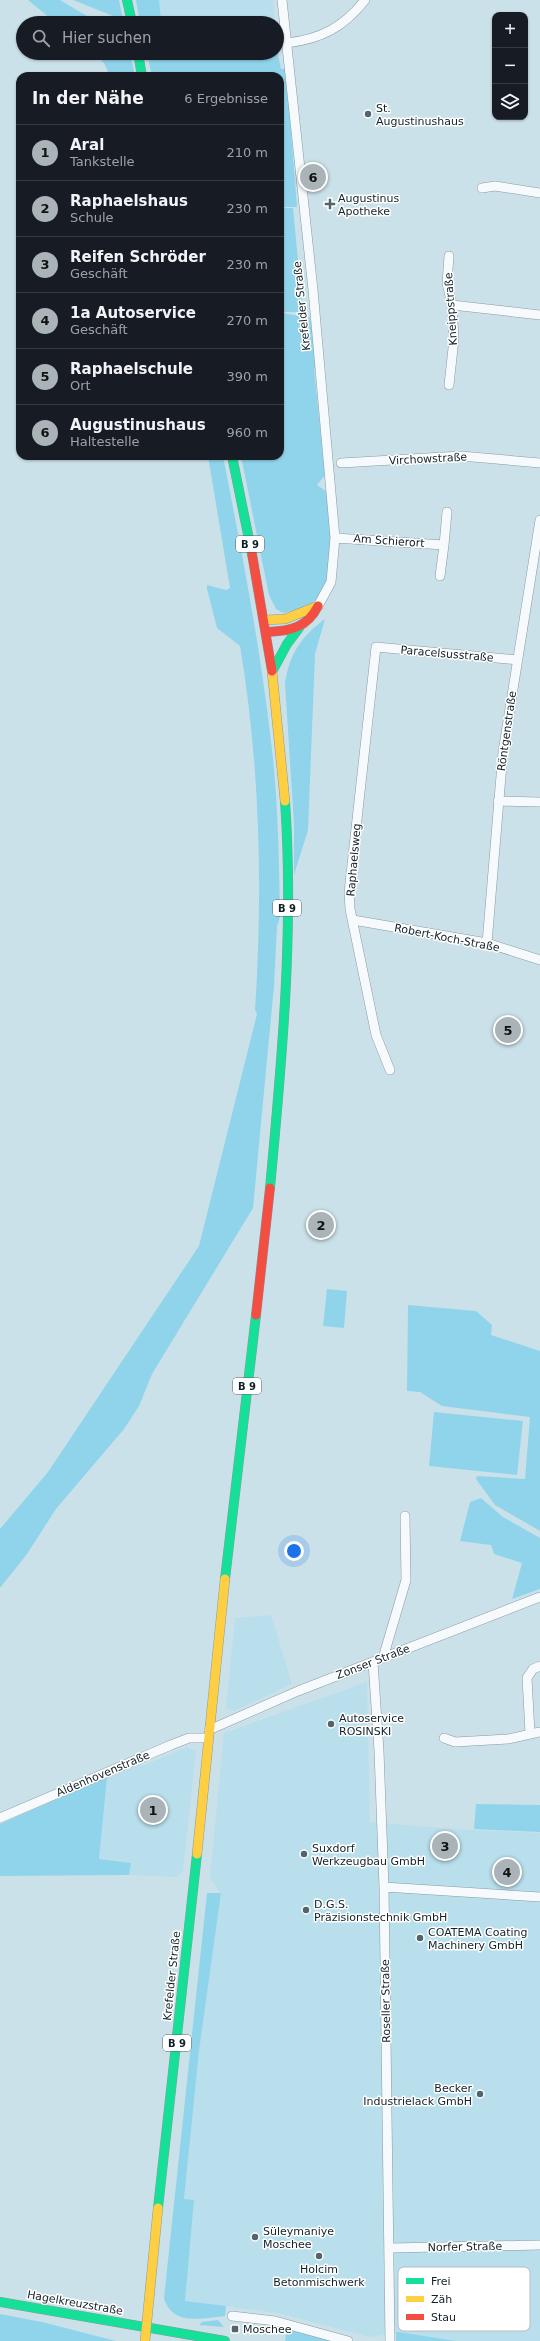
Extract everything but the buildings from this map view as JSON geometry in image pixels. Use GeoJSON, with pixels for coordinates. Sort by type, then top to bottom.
{"type":"FeatureCollection","features":[{"type":"Feature","properties":{"kind":"main road"},"geometry":{"type":"LineString","coordinates":[[127,0],[130,16]]}},
{"type":"Feature","properties":{"kind":"main road"},"geometry":{"type":"LineString","coordinates":[[139,60],[141,72]]}},
{"type":"Feature","properties":{"kind":"main road","name":"B 9"},"geometry":{"type":"LineString","coordinates":[[233,460],[266,620],[273,670]]}},
{"type":"Feature","properties":{"kind":"main road"},"geometry":{"type":"LineString","coordinates":[[266,620],[285,619],[318,606]]}},
{"type":"Feature","properties":{"kind":"main road"},"geometry":{"type":"LineString","coordinates":[[273,670],[286,644],[299,628],[310,620],[318,606]]}},
{"type":"Feature","properties":{"kind":"main road"},"geometry":{"type":"LineString","coordinates":[[267,632],[299,628]]}},
{"type":"Feature","properties":{"kind":"main road","name":"Krefelder Straße"},"geometry":{"type":"LineString","coordinates":[[146,2328],[208,1734],[260,1271],[285,993],[287,858],[282,754],[273,670]]}},
{"type":"Feature","properties":{"kind":"main road","name":"Hagelkreuzstraße"},"geometry":{"type":"LineString","coordinates":[[0,2302],[225,2341]]}},
{"type":"Feature","properties":{"kind":"main road","name":"B 9"},"geometry":{"type":"LineString","coordinates":[[145,2341],[146,2328]]}},
{"type":"Feature","properties":{"kind":"street","name":"Krefelder Straße"},"geometry":{"type":"LineString","coordinates":[[282,0],[284,16]]}},
{"type":"Feature","properties":{"kind":"street"},"geometry":{"type":"LineString","coordinates":[[287,43],[309,40],[326,35],[341,25],[365,0]]}},
{"type":"Feature","properties":{"kind":"street","name":"Krefelder Straße"},"geometry":{"type":"LineString","coordinates":[[284,17],[313,290],[335,538],[331,582],[318,606]]}},
{"type":"Feature","properties":{"kind":"street"},"geometry":{"type":"LineString","coordinates":[[482,188],[494,186],[540,193]]}},
{"type":"Feature","properties":{"kind":"street","name":"Kneippstraße"},"geometry":{"type":"LineString","coordinates":[[449,256],[447,283],[452,305],[454,339],[449,385]]}},
{"type":"Feature","properties":{"kind":"street"},"geometry":{"type":"LineString","coordinates":[[452,305],[540,315]]}},
{"type":"Feature","properties":{"kind":"street","name":"Virchowstraße"},"geometry":{"type":"LineString","coordinates":[[341,463],[462,456],[540,463]]}},
{"type":"Feature","properties":{"kind":"street"},"geometry":{"type":"LineString","coordinates":[[440,576],[447,512]]}},
{"type":"Feature","properties":{"kind":"street","name":"Röntgenstraße"},"geometry":{"type":"LineString","coordinates":[[487,944],[503,752],[540,520]]}},
{"type":"Feature","properties":{"kind":"street","name":"Am Schierort"},"geometry":{"type":"LineString","coordinates":[[335,538],[444,545]]}},
{"type":"Feature","properties":{"kind":"street","name":"Paracelsusstraße"},"geometry":{"type":"LineString","coordinates":[[376,647],[518,660]]}},
{"type":"Feature","properties":{"kind":"street","name":"Raphaelsweg"},"geometry":{"type":"LineString","coordinates":[[376,647],[349,892],[353,920],[376,1035],[390,1070]]}},
{"type":"Feature","properties":{"kind":"street"},"geometry":{"type":"LineString","coordinates":[[498,801],[540,802]]}},
{"type":"Feature","properties":{"kind":"street","name":"Robert-Koch-Straße"},"geometry":{"type":"LineString","coordinates":[[353,920],[487,944],[540,960]]}},
{"type":"Feature","properties":{"kind":"street"},"geometry":{"type":"LineString","coordinates":[[382,1658],[406,1580],[405,1516]]}},
{"type":"Feature","properties":{"kind":"street","name":"Zonser Straße"},"geometry":{"type":"LineString","coordinates":[[208,1734],[291,1694],[540,1597]]}},
{"type":"Feature","properties":{"kind":"street","name":"Roseller Straße"},"geometry":{"type":"LineString","coordinates":[[373,1662],[379,1752],[384,1887],[390,2248],[390,2341]]}},
{"type":"Feature","properties":{"kind":"street"},"geometry":{"type":"LineString","coordinates":[[444,1738],[455,1742],[508,1739],[535,1732],[526,1678],[533,1670],[540,1666]]}},
{"type":"Feature","properties":{"kind":"street","name":"Aldenhovenstraße"},"geometry":{"type":"LineString","coordinates":[[0,1818],[188,1738],[208,1734]]}},
{"type":"Feature","properties":{"kind":"street"},"geometry":{"type":"LineString","coordinates":[[384,1887],[540,1897]]}},
{"type":"Feature","properties":{"kind":"street","name":"Norfer Straße"},"geometry":{"type":"LineString","coordinates":[[390,2248],[540,2245]]}},
{"type":"Feature","properties":{"kind":"street"},"geometry":{"type":"LineString","coordinates":[[232,2316],[275,2320],[348,2341]]}},
{"type":"Feature","properties":{"kind":"shaded area"},"geometry":{"type":"Polygon","coordinates":[[[28,0],[60,0],[87,16],[47,16],[28,0]]]}},
{"type":"Feature","properties":{"kind":"shaded area"},"geometry":{"type":"Polygon","coordinates":[[[73,0],[119,0],[122,16],[113,16],[73,0]]]}},
{"type":"Feature","properties":{"kind":"shaded area"},"geometry":{"type":"Polygon","coordinates":[[[136,0],[159,0],[161,16],[139,16],[136,0]]]}},
{"type":"Feature","properties":{"kind":"shaded area"},"geometry":{"type":"Polygon","coordinates":[[[159,0],[273,0],[274,16],[161,16],[159,0]]]}},
{"type":"Feature","properties":{"kind":"shaded area"},"geometry":{"type":"Polygon","coordinates":[[[101,60],[132,60],[134,72],[108,72],[104,63],[101,60]]]}},
{"type":"Feature","properties":{"kind":"shaded area"},"geometry":{"type":"Polygon","coordinates":[[[149,60],[279,60],[281,69],[286,69],[297,207],[284,207],[284,72],[151,72],[149,60]]]}},
{"type":"Feature","properties":{"kind":"shaded area"},"geometry":{"type":"Polygon","coordinates":[[[284,208],[293,208],[303,312],[284,312],[284,208]]]}},
{"type":"Feature","properties":{"kind":"shaded area"},"geometry":{"type":"Polygon","coordinates":[[[284,313],[310,318],[319,370],[314,369],[325,475],[317,485],[327,492],[331,553],[330,569],[326,584],[319,596],[309,605],[283,613],[276,609],[269,595],[242,460],[284,460],[284,313]]]}},
{"type":"Feature","properties":{"kind":"shaded area"},"geometry":{"type":"Polygon","coordinates":[[[209,460],[224,460],[243,560],[266,698],[273,756],[279,848],[280,917],[277,926],[274,986],[253,1208],[152,1374],[139,1406],[124,1429],[56,1509],[27,1554],[0,1588],[0,1529],[48,1472],[199,1246],[257,1014],[255,1010],[259,919],[258,827],[256,782],[247,691],[240,646],[217,628],[207,585],[226,590],[230,588],[209,460]]]}},
{"type":"Feature","properties":{"kind":"shaded area"},"geometry":{"type":"Polygon","coordinates":[[[325,619],[315,654],[308,830],[294,875],[294,824],[285,684],[293,655],[309,633],[325,619]]]}},
{"type":"Feature","properties":{"kind":"shaded area"},"geometry":{"type":"Polygon","coordinates":[[[327,1289],[347,1291],[344,1328],[323,1326],[327,1289]]]}},
{"type":"Feature","properties":{"kind":"shaded area"},"geometry":{"type":"Polygon","coordinates":[[[408,1305],[476,1311],[492,1325],[491,1335],[540,1351],[540,1531],[495,1505],[476,1479],[477,1476],[525,1479],[530,1417],[442,1406],[420,1392],[407,1391],[408,1305]]]}},
{"type":"Feature","properties":{"kind":"shaded area"},"geometry":{"type":"Polygon","coordinates":[[[434,1412],[523,1421],[517,1475],[429,1466],[434,1412]]]}},
{"type":"Feature","properties":{"kind":"shaded area"},"geometry":{"type":"Polygon","coordinates":[[[481,1498],[503,1517],[540,1538],[540,1589],[512,1599],[522,1563],[494,1554],[491,1545],[460,1541],[470,1502],[481,1498]]]}},
{"type":"Feature","properties":{"kind":"shaded area"},"geometry":{"type":"Polygon","coordinates":[[[271,1615],[292,1684],[234,1711],[226,1709],[235,1618],[271,1615]]]}},
{"type":"Feature","properties":{"kind":"shaded area"},"geometry":{"type":"Polygon","coordinates":[[[367,1682],[370,1822],[451,1829],[540,1833],[540,2341],[456,2341],[399,2332],[370,2337],[278,2313],[185,2301],[194,2200],[184,2200],[199,2051],[221,1894],[210,1878],[224,1733],[367,1682]]]}},
{"type":"Feature","properties":{"kind":"shaded area"},"geometry":{"type":"Polygon","coordinates":[[[187,1747],[196,1751],[183,1871],[176,1877],[129,1875],[131,1863],[99,1859],[107,1777],[143,1763],[142,1766],[187,1747]]]}},
{"type":"Feature","properties":{"kind":"shaded area"},"geometry":{"type":"Polygon","coordinates":[[[107,1777],[99,1859],[131,1863],[129,1875],[0,1876],[0,1824],[107,1777]]]}},
{"type":"Feature","properties":{"kind":"shaded area"},"geometry":{"type":"Polygon","coordinates":[[[476,1804],[540,1805],[540,1832],[474,1829],[476,1804]]]}},
{"type":"Feature","properties":{"kind":"shaded area"},"geometry":{"type":"Polygon","coordinates":[[[207,1893],[221,1893],[199,2051],[184,2199],[194,2200],[185,2301],[226,2306],[225,2316],[190,2319],[181,2317],[174,2313],[168,2307],[164,2298],[207,1893]]]}},
{"type":"Feature","properties":{"kind":"shaded area"},"geometry":{"type":"Polygon","coordinates":[[[0,2314],[42,2322],[116,2341],[0,2341],[0,2314]]]}},
{"type":"Feature","properties":{"kind":"shaded area"},"geometry":{"type":"Polygon","coordinates":[[[218,2320],[224,2327],[199,2325],[202,2322],[218,2320]]]}},
{"type":"Feature","properties":{"kind":"shaded area"},"geometry":{"type":"Polygon","coordinates":[[[287,2328],[331,2341],[285,2341],[287,2328]]]}},
{"type":"Feature","properties":{"kind":"shaded area"},"geometry":{"type":"Polygon","coordinates":[[[396,2332],[399,2332],[456,2341],[396,2341],[396,2332]]]}},
{"type":"Feature","properties":{"kind":"traffic: fast"},"geometry":{"type":"LineString","coordinates":[[127,0],[130,16]]}},
{"type":"Feature","properties":{"kind":"traffic: fast"},"geometry":{"type":"LineString","coordinates":[[139,60],[141,72]]}},
{"type":"Feature","properties":{"kind":"traffic: fast"},"geometry":{"type":"LineString","coordinates":[[233,460],[252,554]]}},
{"type":"Feature","properties":{"kind":"traffic: fast"},"geometry":{"type":"LineString","coordinates":[[273,670],[287,644],[299,628]]}},
{"type":"Feature","properties":{"kind":"traffic: fast"},"geometry":{"type":"LineString","coordinates":[[270,1188],[279,1092],[287,946],[288,897],[285,801]]}},
{"type":"Feature","properties":{"kind":"traffic: fast"},"geometry":{"type":"LineString","coordinates":[[225,1579],[256,1315]]}},
{"type":"Feature","properties":{"kind":"traffic: fast"},"geometry":{"type":"LineString","coordinates":[[158,2208],[197,1854]]}},
{"type":"Feature","properties":{"kind":"traffic: fast"},"geometry":{"type":"LineString","coordinates":[[0,2302],[225,2341]]}},
{"type":"Feature","properties":{"kind":"traffic: slow"},"geometry":{"type":"LineString","coordinates":[[265,620],[285,619],[318,606]]}},
{"type":"Feature","properties":{"kind":"traffic: slow"},"geometry":{"type":"LineString","coordinates":[[272,671],[285,801]]}},
{"type":"Feature","properties":{"kind":"traffic: slow"},"geometry":{"type":"LineString","coordinates":[[197,1854],[225,1579]]}},
{"type":"Feature","properties":{"kind":"traffic: slow"},"geometry":{"type":"LineString","coordinates":[[145,2341],[158,2208]]}},
{"type":"Feature","properties":{"kind":"traffic: jam"},"geometry":{"type":"LineString","coordinates":[[252,554],[272,671]]}},
{"type":"Feature","properties":{"kind":"traffic: jam"},"geometry":{"type":"LineString","coordinates":[[267,632],[283,631],[303,624],[309,619],[318,606]]}},
{"type":"Feature","properties":{"kind":"traffic: jam"},"geometry":{"type":"LineString","coordinates":[[256,1315],[270,1188]]}},
{"type":"Feature","properties":{"kind":"place","name":"St. Augustinushaus"},"geometry":{"type":"Point","coordinates":[368,114]}},
{"type":"Feature","properties":{"kind":"place","name":"Augustinushaus"},"geometry":{"type":"Point","coordinates":[313,177]}},
{"type":"Feature","properties":{"kind":"place","name":"Augustinus Apotheke"},"geometry":{"type":"Point","coordinates":[330,204]}},
{"type":"Feature","properties":{"kind":"place","name":"Raphaelschule"},"geometry":{"type":"Point","coordinates":[508,1030]}},
{"type":"Feature","properties":{"kind":"place","name":"Raphaelshaus"},"geometry":{"type":"Point","coordinates":[321,1225]}},
{"type":"Feature","properties":{"kind":"place","name":"Autoservice ROSINSKI"},"geometry":{"type":"Point","coordinates":[331,1724]}},
{"type":"Feature","properties":{"kind":"place","name":"Aral"},"geometry":{"type":"Point","coordinates":[153,1810]}},
{"type":"Feature","properties":{"kind":"place","name":"Reifen Schröder"},"geometry":{"type":"Point","coordinates":[445,1846]}},
{"type":"Feature","properties":{"kind":"place","name":"Suxdorf Werkzeugbau GmbH"},"geometry":{"type":"Point","coordinates":[304,1854]}},
{"type":"Feature","properties":{"kind":"place","name":"1a Autoservice"},"geometry":{"type":"Point","coordinates":[507,1872]}},
{"type":"Feature","properties":{"kind":"place","name":"D.G.S. Präzisionstechnik GmbH"},"geometry":{"type":"Point","coordinates":[306,1910]}},
{"type":"Feature","properties":{"kind":"place","name":"COATEMA Coating Machinery GmbH"},"geometry":{"type":"Point","coordinates":[420,1938]}},
{"type":"Feature","properties":{"kind":"place","name":"Becker Industrielack GmbH"},"geometry":{"type":"Point","coordinates":[480,2094]}},
{"type":"Feature","properties":{"kind":"place","name":"Süleymaniye Moschee"},"geometry":{"type":"Point","coordinates":[255,2237]}},
{"type":"Feature","properties":{"kind":"place","name":"Holcim Betonmischwerk"},"geometry":{"type":"Point","coordinates":[319,2256]}},
{"type":"Feature","properties":{"kind":"place","name":"Moschee"},"geometry":{"type":"Point","coordinates":[235,2329]}}]}
